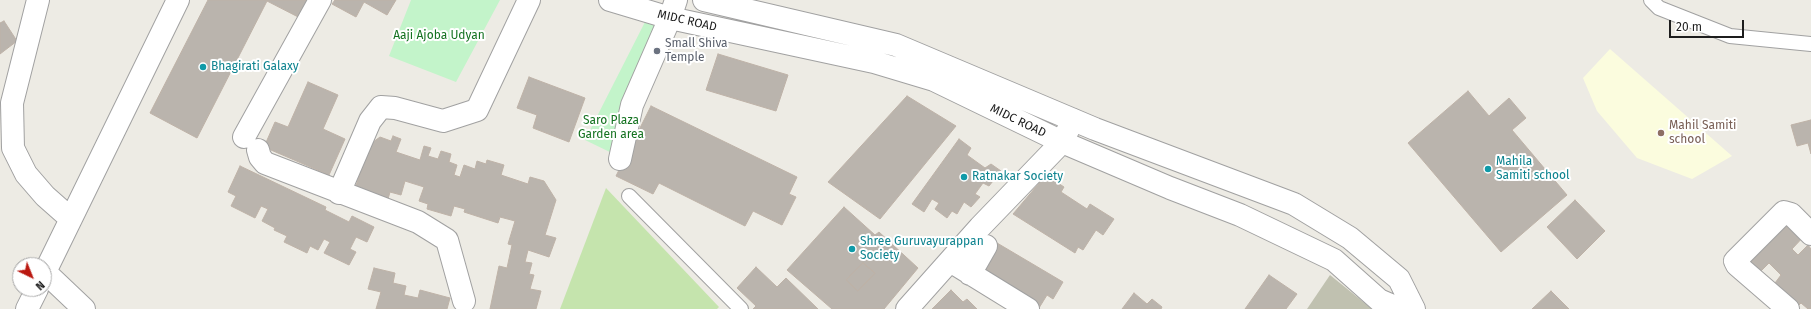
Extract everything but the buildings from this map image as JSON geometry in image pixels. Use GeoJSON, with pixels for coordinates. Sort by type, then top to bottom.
{"type":"FeatureCollection","features":[{"type":"Feature","properties":{"kind":"street"},"geometry":{"type":"LineString","coordinates":[[38,0],[12,103],[13,148],[26,174],[44,196],[71,220]]}},
{"type":"Feature","properties":{"kind":"street"},"geometry":{"type":"LineString","coordinates":[[52,258],[178,0]]}},
{"type":"Feature","properties":{"kind":"street"},"geometry":{"type":"LineString","coordinates":[[320,0],[251,144],[265,163],[339,193],[418,222],[447,240],[464,301]]}},
{"type":"Feature","properties":{"kind":"street"},"geometry":{"type":"LineString","coordinates":[[339,193],[370,121],[381,107],[396,108],[443,121],[477,110],[529,0]]}},
{"type":"Feature","properties":{"kind":"street","name":"MIDC ROAD"},"geometry":{"type":"LineString","coordinates":[[610,0],[673,9],[888,66],[934,80],[1062,142],[1170,188],[1240,215],[1334,260],[1379,300],[1400,309]]}},
{"type":"Feature","properties":{"kind":"street"},"geometry":{"type":"LineString","coordinates":[[704,0],[896,44],[1073,120],[1184,164],[1294,204],[1350,238],[1399,279],[1414,309]]}},
{"type":"Feature","properties":{"kind":"street"},"geometry":{"type":"LineString","coordinates":[[620,159],[632,105],[673,9]]}},
{"type":"Feature","properties":{"kind":"street"},"geometry":{"type":"LineString","coordinates":[[888,66],[896,44]]}},
{"type":"Feature","properties":{"kind":"street"},"geometry":{"type":"LineString","coordinates":[[985,105],[993,85]]}},
{"type":"Feature","properties":{"kind":"street"},"geometry":{"type":"LineString","coordinates":[[907,309],[980,227],[1062,142],[1073,120]]}},
{"type":"Feature","properties":{"kind":"street"},"geometry":{"type":"LineString","coordinates":[[1170,188],[1184,164]]}},
{"type":"Feature","properties":{"kind":"street"},"geometry":{"type":"LineString","coordinates":[[1264,226],[1280,199]]}},
{"type":"Feature","properties":{"kind":"street"},"geometry":{"type":"LineString","coordinates":[[1788,309],[1737,265],[1735,261],[1784,212],[1792,214],[1811,234]]}},
{"type":"Feature","properties":{"kind":"street"},"geometry":{"type":"LineString","coordinates":[[1334,260],[1350,238]]}},
{"type":"Feature","properties":{"kind":"street"},"geometry":{"type":"LineString","coordinates":[[970,274],[986,246]]}},
{"type":"Feature","properties":{"kind":"street"},"geometry":{"type":"LineString","coordinates":[[950,261],[1028,309]]}},
{"type":"Feature","properties":{"kind":"street"},"geometry":{"type":"LineString","coordinates":[[52,285],[84,309]]}},
{"type":"Feature","properties":{"kind":"street"},"geometry":{"type":"LineString","coordinates":[[27,309],[33,297]]}},
{"type":"Feature","properties":{"kind":"lane"},"geometry":{"type":"LineString","coordinates":[[1652,0],[1659,8],[1730,36],[1811,44]]}},
{"type":"Feature","properties":{"kind":"lane"},"geometry":{"type":"LineString","coordinates":[[629,196],[741,309]]}},
{"type":"Feature","properties":{"kind":"shaded area","name":"Mahil Samiti school"},"geometry":{"type":"Polygon","coordinates":[[[1610,49],[1732,156],[1692,179],[1637,158],[1597,111],[1583,78],[1610,49]]]}},
{"type":"Feature","properties":{"kind":"shaded area"},"geometry":{"type":"Polygon","coordinates":[[[1330,275],[1372,309],[1307,309],[1330,275]]]}},
{"type":"Feature","properties":{"kind":"green space","name":"Aaji Ajoba Udyan"},"geometry":{"type":"Polygon","coordinates":[[[411,0],[500,0],[456,82],[389,56],[411,0]]]}},
{"type":"Feature","properties":{"kind":"green space","name":"Saro Plaza Garden area"},"geometry":{"type":"Polygon","coordinates":[[[646,20],[675,30],[618,156],[585,140],[646,20]]]}},
{"type":"Feature","properties":{"kind":"green space"},"geometry":{"type":"Polygon","coordinates":[[[606,188],[719,307],[717,309],[560,309],[606,188]]]}},
{"type":"Feature","properties":{"kind":"place","name":"Small Shiva Temple"},"geometry":{"type":"Point","coordinates":[657,51]}},
{"type":"Feature","properties":{"kind":"place","name":"Bhagirati Galaxy"},"geometry":{"type":"Point","coordinates":[203,67]}},
{"type":"Feature","properties":{"kind":"place","name":"Mahil Samiti school"},"geometry":{"type":"Point","coordinates":[1661,133]}},
{"type":"Feature","properties":{"kind":"place","name":"Mahila Samiti school"},"geometry":{"type":"Point","coordinates":[1488,169]}},
{"type":"Feature","properties":{"kind":"place","name":"Ratnakar Society"},"geometry":{"type":"Point","coordinates":[964,177]}},
{"type":"Feature","properties":{"kind":"place","name":"Shree Guruvayurappan Society"},"geometry":{"type":"Point","coordinates":[852,249]}}]}
